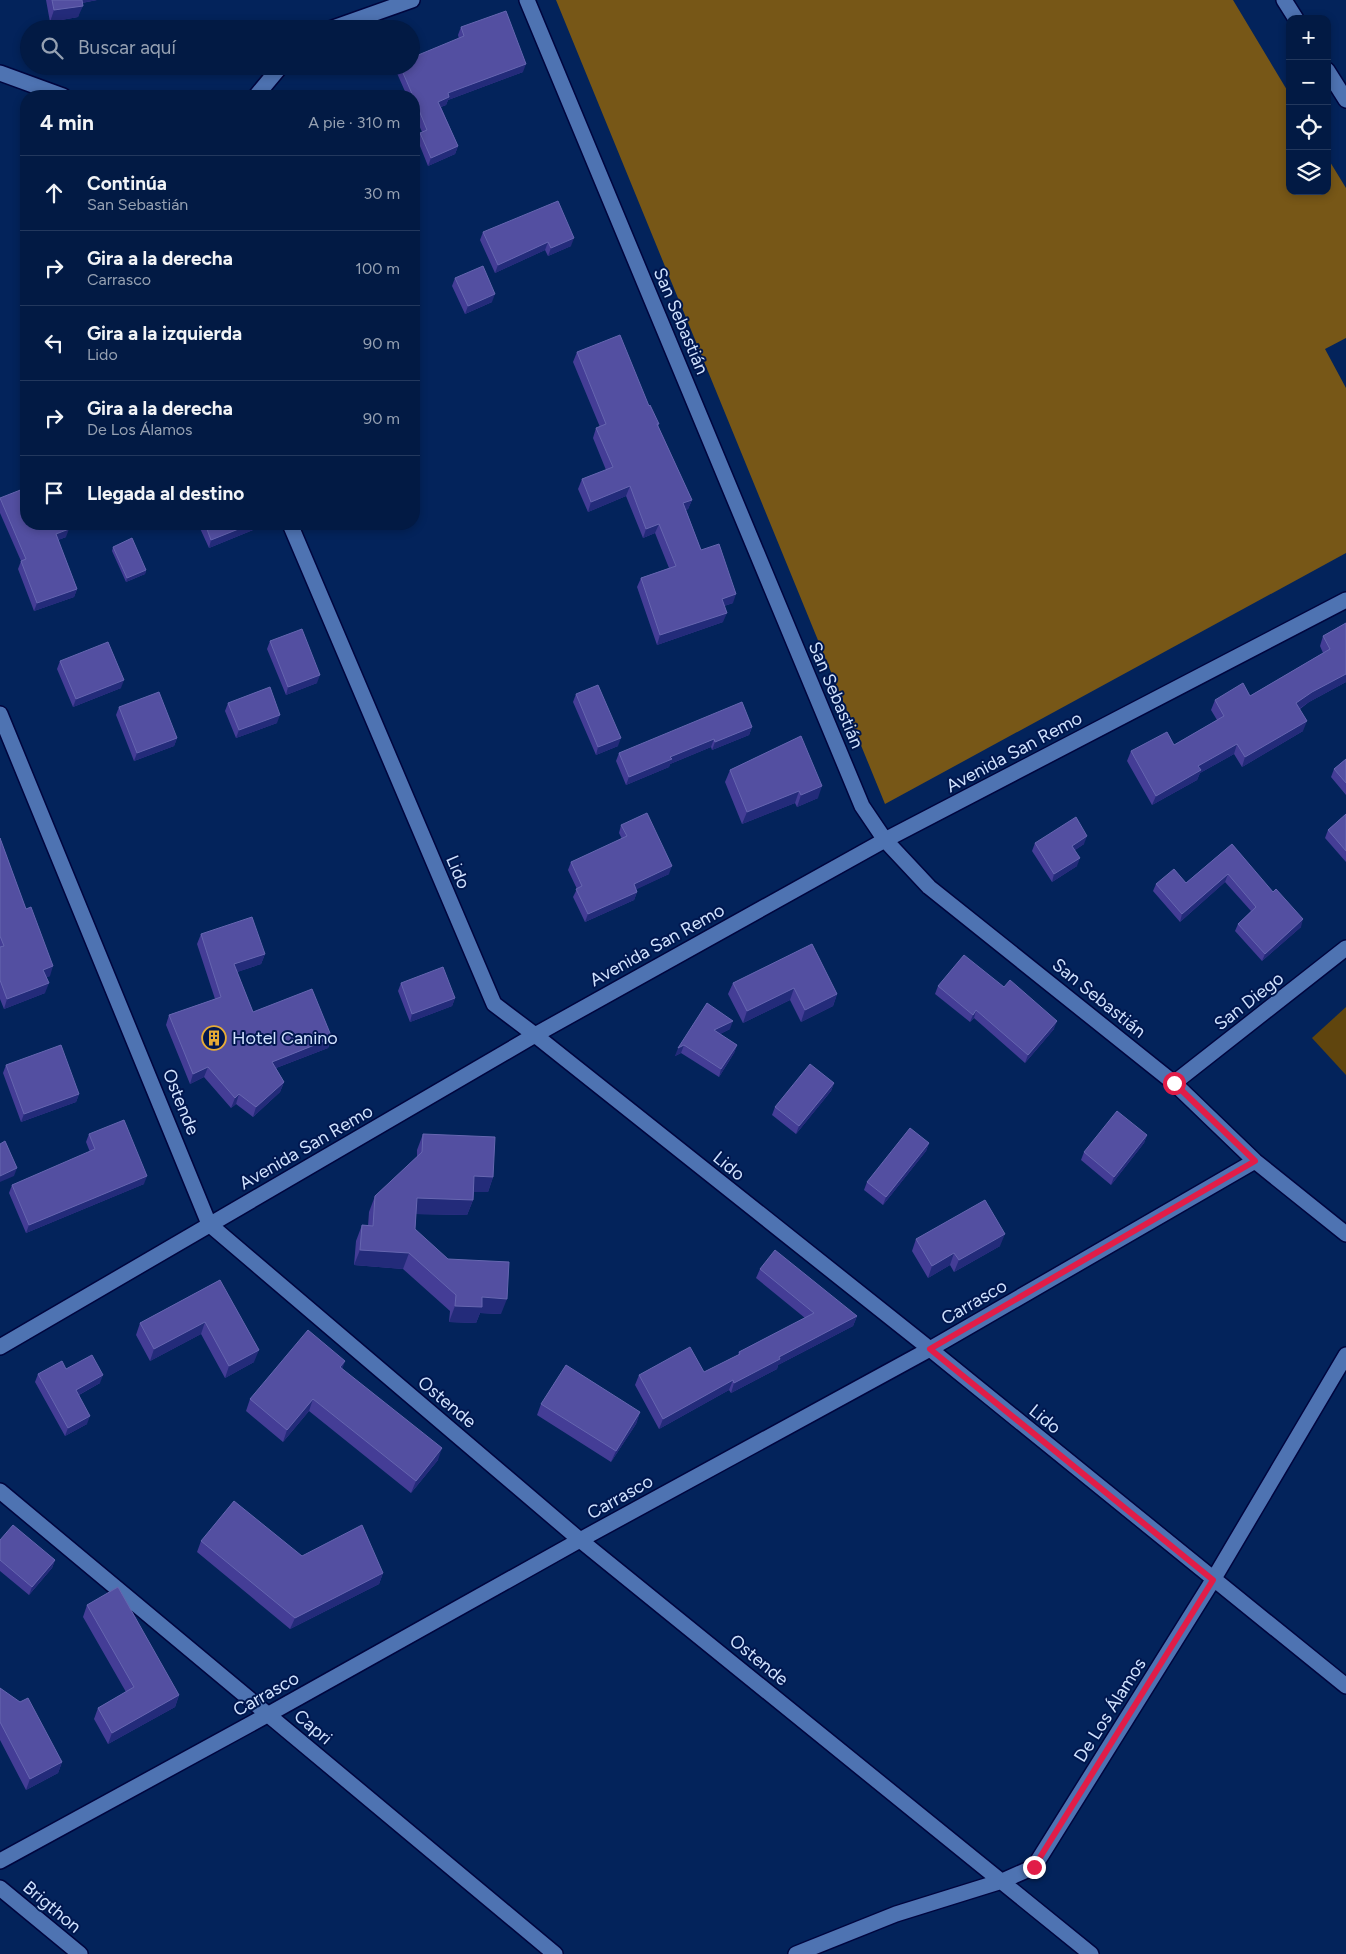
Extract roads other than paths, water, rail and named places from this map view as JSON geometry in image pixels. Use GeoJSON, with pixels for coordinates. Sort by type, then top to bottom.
{"type":"FeatureCollection","features":[{"type":"Feature","properties":{"kind":"street"},"geometry":{"type":"LineString","coordinates":[[355,20],[412,0]]}},
{"type":"Feature","properties":{"kind":"street","name":"San Sebastián"},"geometry":{"type":"LineString","coordinates":[[526,0],[862,806],[885,840],[928,887],[1174,1083],[1255,1161],[1346,1234]]}},
{"type":"Feature","properties":{"kind":"street"},"geometry":{"type":"LineString","coordinates":[[1284,0],[1293,15]]}},
{"type":"Feature","properties":{"kind":"street"},"geometry":{"type":"LineString","coordinates":[[0,73],[47,90]]}},
{"type":"Feature","properties":{"kind":"street"},"geometry":{"type":"LineString","coordinates":[[261,90],[274,75]]}},
{"type":"Feature","properties":{"kind":"street"},"geometry":{"type":"LineString","coordinates":[[1331,76],[1346,100]]}},
{"type":"Feature","properties":{"kind":"street","name":"Lido"},"geometry":{"type":"LineString","coordinates":[[293,530],[494,1004],[930,1349],[1346,1686]]}},
{"type":"Feature","properties":{"kind":"street","name":"Avenida San Remo"},"geometry":{"type":"LineString","coordinates":[[0,1346],[535,1035],[885,840],[1346,600]]}},
{"type":"Feature","properties":{"kind":"street","name":"Ostende"},"geometry":{"type":"LineString","coordinates":[[0,714],[194,1183],[209,1224],[580,1540],[1091,1954]]}},
{"type":"Feature","properties":{"kind":"street","name":"San Diego"},"geometry":{"type":"LineString","coordinates":[[1174,1083],[1346,948]]}},
{"type":"Feature","properties":{"kind":"street","name":"Carrasco"},"geometry":{"type":"LineString","coordinates":[[0,1861],[930,1349],[1255,1161]]}},
{"type":"Feature","properties":{"kind":"street","name":"De Los Álamos"},"geometry":{"type":"LineString","coordinates":[[796,1954],[896,1914],[1002,1881],[1034,1867],[1213,1580],[1346,1355]]}},
{"type":"Feature","properties":{"kind":"street","name":"Capri"},"geometry":{"type":"LineString","coordinates":[[0,1491],[555,1954]]}},
{"type":"Feature","properties":{"kind":"street","name":"Brigthon"},"geometry":{"type":"LineString","coordinates":[[0,1888],[80,1954]]}},
{"type":"Feature","properties":{"kind":"place","name":"Hotel Canino"},"geometry":{"type":"Point","coordinates":[214,1038]}}]}
